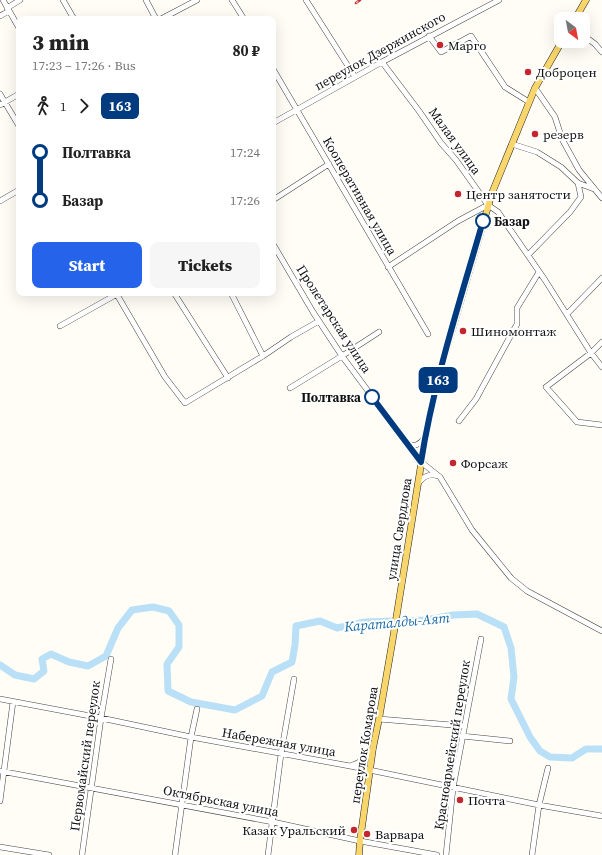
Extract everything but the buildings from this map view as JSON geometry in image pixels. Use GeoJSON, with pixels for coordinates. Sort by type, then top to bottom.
{"type":"FeatureCollection","features":[{"type":"Feature","properties":{"kind":"main road"},"geometry":{"type":"LineString","coordinates":[[579,12],[586,0]]}},
{"type":"Feature","properties":{"kind":"main road","name":"улица Свердлова"},"geometry":{"type":"LineString","coordinates":[[393,638],[421,462],[439,375],[492,193],[535,88],[558,48]]}},
{"type":"Feature","properties":{"kind":"main road","name":"переулок Комарова"},"geometry":{"type":"LineString","coordinates":[[359,855],[369,771],[393,638]]}},
{"type":"Feature","properties":{"kind":"street"},"geometry":{"type":"LineString","coordinates":[[3,0],[16,23]]}},
{"type":"Feature","properties":{"kind":"street"},"geometry":{"type":"LineString","coordinates":[[0,16],[20,0]]}},
{"type":"Feature","properties":{"kind":"street"},"geometry":{"type":"LineString","coordinates":[[63,0],[72,16]]}},
{"type":"Feature","properties":{"kind":"street"},"geometry":{"type":"LineString","coordinates":[[146,0],[154,16]]}},
{"type":"Feature","properties":{"kind":"street"},"geometry":{"type":"LineString","coordinates":[[167,16],[197,0]]}},
{"type":"Feature","properties":{"kind":"street"},"geometry":{"type":"LineString","coordinates":[[232,0],[242,16]]}},
{"type":"Feature","properties":{"kind":"street"},"geometry":{"type":"LineString","coordinates":[[306,0],[355,77]]}},
{"type":"Feature","properties":{"kind":"street","name":"переулок Дзержинского"},"geometry":{"type":"LineString","coordinates":[[276,121],[429,36],[499,0]]}},
{"type":"Feature","properties":{"kind":"street"},"geometry":{"type":"LineString","coordinates":[[429,36],[441,52],[471,36],[505,87],[529,102]]}},
{"type":"Feature","properties":{"kind":"street"},"geometry":{"type":"LineString","coordinates":[[590,40],[602,52]]}},
{"type":"Feature","properties":{"kind":"street","name":"Малая улица"},"geometry":{"type":"LineString","coordinates":[[382,62],[488,205],[498,212],[567,314],[591,353],[602,367]]}},
{"type":"Feature","properties":{"kind":"street","name":"Кооперативная улица"},"geometry":{"type":"LineString","coordinates":[[276,73],[428,334]]}},
{"type":"Feature","properties":{"kind":"street"},"geometry":{"type":"LineString","coordinates":[[535,88],[554,117],[562,139],[579,170],[602,198]]}},
{"type":"Feature","properties":{"kind":"street"},"geometry":{"type":"LineString","coordinates":[[0,94],[2,104],[16,122]]}},
{"type":"Feature","properties":{"kind":"street"},"geometry":{"type":"LineString","coordinates":[[2,104],[16,96]]}},
{"type":"Feature","properties":{"kind":"street"},"geometry":{"type":"LineString","coordinates":[[512,144],[537,152],[562,167],[578,183],[594,189]]}},
{"type":"Feature","properties":{"kind":"street"},"geometry":{"type":"LineString","coordinates":[[276,198],[328,164]]}},
{"type":"Feature","properties":{"kind":"street"},"geometry":{"type":"LineString","coordinates":[[528,255],[570,212],[581,197],[578,183]]}},
{"type":"Feature","properties":{"kind":"street"},"geometry":{"type":"LineString","coordinates":[[0,201],[16,192]]}},
{"type":"Feature","properties":{"kind":"street"},"geometry":{"type":"LineString","coordinates":[[388,267],[458,221],[488,205]]}},
{"type":"Feature","properties":{"kind":"street","name":"Пролетарская улица"},"geometry":{"type":"LineString","coordinates":[[276,249],[342,356],[421,462],[440,477]]}},
{"type":"Feature","properties":{"kind":"street"},"geometry":{"type":"LineString","coordinates":[[459,421],[476,399],[516,324],[517,308],[539,272]]}},
{"type":"Feature","properties":{"kind":"street"},"geometry":{"type":"LineString","coordinates":[[567,314],[602,278]]}},
{"type":"Feature","properties":{"kind":"street"},"geometry":{"type":"LineString","coordinates":[[60,326],[113,296]]}},
{"type":"Feature","properties":{"kind":"street"},"geometry":{"type":"LineString","coordinates":[[118,296],[165,377],[185,403],[319,321]]}},
{"type":"Feature","properties":{"kind":"street"},"geometry":{"type":"LineString","coordinates":[[176,296],[228,378]]}},
{"type":"Feature","properties":{"kind":"street"},"geometry":{"type":"LineString","coordinates":[[233,296],[263,356]]}},
{"type":"Feature","properties":{"kind":"street"},"geometry":{"type":"LineString","coordinates":[[290,388],[379,332]]}},
{"type":"Feature","properties":{"kind":"street"},"geometry":{"type":"LineString","coordinates":[[602,342],[591,353],[546,387],[576,422],[602,425]]}},
{"type":"Feature","properties":{"kind":"street"},"geometry":{"type":"LineString","coordinates":[[407,443],[410,446],[415,446],[423,441],[426,434]]}},
{"type":"Feature","properties":{"kind":"street"},"geometry":{"type":"LineString","coordinates":[[417,487],[423,477],[428,475],[440,477],[472,530],[511,578],[527,591],[602,631]]}},
{"type":"Feature","properties":{"kind":"street","name":"Красноармейский переулок"},"geometry":{"type":"LineString","coordinates":[[446,855],[453,788],[481,639]]}},
{"type":"Feature","properties":{"kind":"street","name":"Первомайский переулок"},"geometry":{"type":"LineString","coordinates":[[82,855],[101,718],[111,659]]}},
{"type":"Feature","properties":{"kind":"street"},"geometry":{"type":"LineString","coordinates":[[268,855],[281,754],[294,679]]}},
{"type":"Feature","properties":{"kind":"street","name":"Набережная улица"},"geometry":{"type":"LineString","coordinates":[[0,699],[191,737],[350,766],[539,805],[602,816]]}},
{"type":"Feature","properties":{"kind":"street"},"geometry":{"type":"LineString","coordinates":[[0,801],[2,771],[13,702]]}},
{"type":"Feature","properties":{"kind":"street"},"geometry":{"type":"LineString","coordinates":[[175,855],[191,737],[197,709]]}},
{"type":"Feature","properties":{"kind":"street"},"geometry":{"type":"LineString","coordinates":[[379,718],[464,726]]}},
{"type":"Feature","properties":{"kind":"street"},"geometry":{"type":"LineString","coordinates":[[462,736],[510,741]]}},
{"type":"Feature","properties":{"kind":"street"},"geometry":{"type":"LineString","coordinates":[[350,766],[364,760],[371,753],[373,748]]}},
{"type":"Feature","properties":{"kind":"street"},"geometry":{"type":"LineString","coordinates":[[532,855],[539,805],[548,768]]}},
{"type":"Feature","properties":{"kind":"street","name":"Октябрьская улица"},"geometry":{"type":"LineString","coordinates":[[2,771],[438,855]]}},
{"type":"Feature","properties":{"kind":"street"},"geometry":{"type":"LineString","coordinates":[[0,847],[49,855]]}},
{"type":"Feature","properties":{"kind":"waterway","name":"Караталды-Аят"},"geometry":{"type":"LineString","coordinates":[[0,665],[15,675],[34,679],[44,671],[42,659],[51,654],[69,662],[88,666],[106,656],[118,628],[132,610],[153,607],[169,611],[179,625],[179,647],[167,664],[168,691],[191,702],[235,710],[262,696],[272,672],[292,662],[296,626],[320,621],[337,628],[365,622],[425,620],[453,615],[477,614],[504,627],[511,648],[514,677],[511,699],[530,737],[540,751],[550,757],[572,758],[586,749],[602,749]]}},
{"type":"Feature","properties":{"kind":"railway"},"geometry":{"type":"LineString","coordinates":[[356,3],[360,0]]}},
{"type":"Feature","properties":{"kind":"bus line","name":"163"},"geometry":{"type":"LineString","coordinates":[[372,397],[421,462],[439,375],[483,221]]}},
{"type":"Feature","properties":{"kind":"place","name":"Марго"},"geometry":{"type":"Point","coordinates":[440,45]}},
{"type":"Feature","properties":{"kind":"place","name":"Доброцен"},"geometry":{"type":"Point","coordinates":[528,72]}},
{"type":"Feature","properties":{"kind":"place","name":"резерв"},"geometry":{"type":"Point","coordinates":[535,134]}},
{"type":"Feature","properties":{"kind":"place","name":"Центр занятости"},"geometry":{"type":"Point","coordinates":[458,194]}},
{"type":"Feature","properties":{"kind":"place","name":"Базар"},"geometry":{"type":"Point","coordinates":[483,221]}},
{"type":"Feature","properties":{"kind":"place","name":"Шиномонтаж"},"geometry":{"type":"Point","coordinates":[463,331]}},
{"type":"Feature","properties":{"kind":"place","name":"Полтавка"},"geometry":{"type":"Point","coordinates":[372,397]}},
{"type":"Feature","properties":{"kind":"place","name":"Форсаж"},"geometry":{"type":"Point","coordinates":[453,463]}},
{"type":"Feature","properties":{"kind":"place","name":"Почта"},"geometry":{"type":"Point","coordinates":[460,800]}},
{"type":"Feature","properties":{"kind":"place","name":"Казак Уральский"},"geometry":{"type":"Point","coordinates":[354,830]}},
{"type":"Feature","properties":{"kind":"place","name":"Варвара"},"geometry":{"type":"Point","coordinates":[367,834]}}]}
